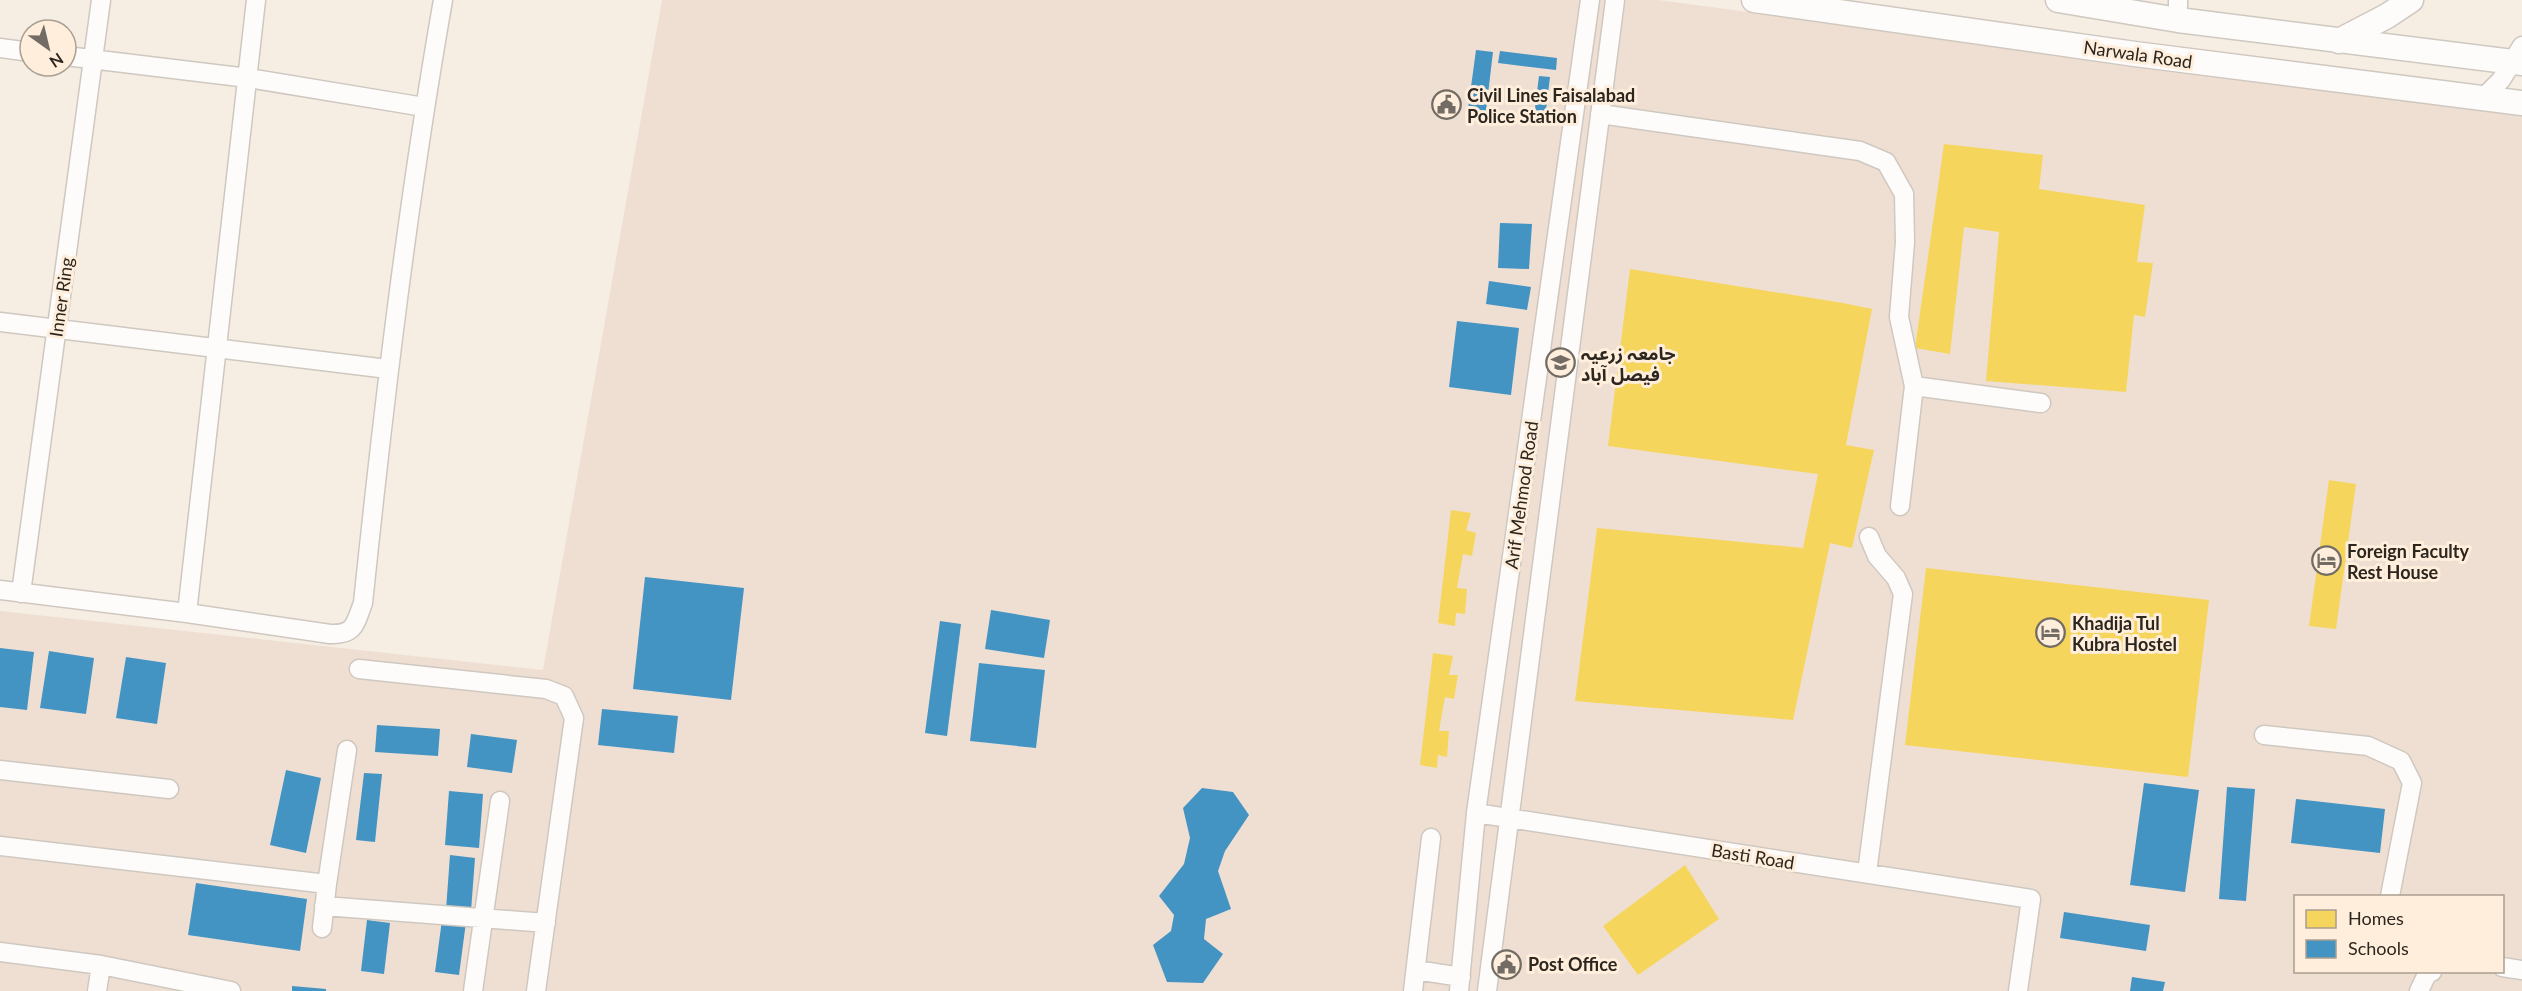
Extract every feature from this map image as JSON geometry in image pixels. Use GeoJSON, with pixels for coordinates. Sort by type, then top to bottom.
{"type":"FeatureCollection","features":[{"type":"Feature","properties":{"kind":"main road","name":"Narwala Road"},"geometry":{"type":"LineString","coordinates":[[1754,0],[2135,54],[2522,103]]}},
{"type":"Feature","properties":{"kind":"main road"},"geometry":{"type":"LineString","coordinates":[[2058,0],[2178,10],[2338,41],[2519,57]]}},
{"type":"Feature","properties":{"kind":"main road"},"geometry":{"type":"LineString","coordinates":[[2338,41],[2387,16],[2411,0]]}},
{"type":"Feature","properties":{"kind":"street","name":"Inner Ring"},"geometry":{"type":"LineString","coordinates":[[21,593],[101,0]]}},
{"type":"Feature","properties":{"kind":"street"},"geometry":{"type":"LineString","coordinates":[[187,613],[256,0]]}},
{"type":"Feature","properties":{"kind":"street"},"geometry":{"type":"LineString","coordinates":[[0,591],[187,613],[330,634],[344,635],[354,628],[363,603],[388,369],[424,107],[443,0]]}},
{"type":"Feature","properties":{"kind":"street","name":"Arif Mehmod Road"},"geometry":{"type":"LineString","coordinates":[[1460,984],[1476,813],[1590,0]]}},
{"type":"Feature","properties":{"kind":"street"},"geometry":{"type":"LineString","coordinates":[[1487,991],[1615,0]]}},
{"type":"Feature","properties":{"kind":"street"},"geometry":{"type":"LineString","coordinates":[[0,48],[18,50]]}},
{"type":"Feature","properties":{"kind":"street"},"geometry":{"type":"LineString","coordinates":[[2483,98],[2519,57]]}},
{"type":"Feature","properties":{"kind":"street"},"geometry":{"type":"LineString","coordinates":[[78,58],[248,78],[424,107]]}},
{"type":"Feature","properties":{"kind":"street"},"geometry":{"type":"LineString","coordinates":[[1600,114],[1860,151],[1886,162],[1904,194],[1905,242],[1899,317],[1914,386],[1900,506]]}},
{"type":"Feature","properties":{"kind":"street"},"geometry":{"type":"LineString","coordinates":[[1559,220],[1586,224]]}},
{"type":"Feature","properties":{"kind":"street"},"geometry":{"type":"LineString","coordinates":[[0,322],[388,369]]}},
{"type":"Feature","properties":{"kind":"street"},"geometry":{"type":"LineString","coordinates":[[1914,386],[2041,403]]}},
{"type":"Feature","properties":{"kind":"street"},"geometry":{"type":"LineString","coordinates":[[1517,520],[1547,525]]}},
{"type":"Feature","properties":{"kind":"street"},"geometry":{"type":"LineString","coordinates":[[1867,873],[1903,594],[1896,578],[1877,556],[1869,537]]}},
{"type":"Feature","properties":{"kind":"street"},"geometry":{"type":"LineString","coordinates":[[359,669],[546,689],[564,696],[574,718],[536,991]]}},
{"type":"Feature","properties":{"kind":"street"},"geometry":{"type":"LineString","coordinates":[[2264,735],[2368,746],[2401,761],[2412,783],[2390,895]]}},
{"type":"Feature","properties":{"kind":"street"},"geometry":{"type":"LineString","coordinates":[[1486,741],[1518,746]]}},
{"type":"Feature","properties":{"kind":"street"},"geometry":{"type":"LineString","coordinates":[[322,928],[347,750]]}},
{"type":"Feature","properties":{"kind":"street"},"geometry":{"type":"LineString","coordinates":[[0,770],[170,789]]}},
{"type":"Feature","properties":{"kind":"street"},"geometry":{"type":"LineString","coordinates":[[473,991],[500,801]]}},
{"type":"Feature","properties":{"kind":"street","name":"Basti Road"},"geometry":{"type":"LineString","coordinates":[[1476,813],[2031,899],[2019,991]]}},
{"type":"Feature","properties":{"kind":"street"},"geometry":{"type":"LineString","coordinates":[[1413,991],[1431,838]]}},
{"type":"Feature","properties":{"kind":"street"},"geometry":{"type":"LineString","coordinates":[[0,846],[327,884]]}},
{"type":"Feature","properties":{"kind":"street"},"geometry":{"type":"LineString","coordinates":[[324,906],[546,922]]}},
{"type":"Feature","properties":{"kind":"street"},"geometry":{"type":"LineString","coordinates":[[0,952],[101,965],[231,991]]}},
{"type":"Feature","properties":{"kind":"street"},"geometry":{"type":"LineString","coordinates":[[97,991],[101,965]]}},
{"type":"Feature","properties":{"kind":"street"},"geometry":{"type":"LineString","coordinates":[[2504,967],[2522,970]]}},
{"type":"Feature","properties":{"kind":"street"},"geometry":{"type":"LineString","coordinates":[[1416,970],[1460,984]]}},
{"type":"Feature","properties":{"kind":"street"},"geometry":{"type":"LineString","coordinates":[[2419,991],[2428,973]]}},
{"type":"Feature","properties":{"kind":"shaded area","name":"جامعہ زرعیہ فیصل آباد"},"geometry":{"type":"Polygon","coordinates":[[[662,0],[1658,0],[2522,115],[2522,991],[0,991],[0,611],[543,670],[662,0]]]}},
{"type":"Feature","properties":{"kind":"building: Homes"},"geometry":{"type":"Polygon","coordinates":[[[1944,144],[2043,155],[2039,189],[2145,205],[2137,262],[2153,263],[2145,317],[2134,315],[2126,392],[1986,381],[1999,232],[1964,227],[1950,354],[1915,348],[1944,144]]]}},
{"type":"Feature","properties":{"kind":"building: Homes"},"geometry":{"type":"Polygon","coordinates":[[[1630,269],[1872,309],[1846,445],[1874,450],[1852,548],[1830,543],[1793,720],[1575,701],[1597,528],[1803,548],[1818,474],[1608,446],[1630,269]]]}},
{"type":"Feature","properties":{"kind":"building: Homes"},"geometry":{"type":"Polygon","coordinates":[[[2329,480],[2356,484],[2336,629],[2309,626],[2329,480]]]}},
{"type":"Feature","properties":{"kind":"building: Homes"},"geometry":{"type":"Polygon","coordinates":[[[1451,510],[1471,513],[1466,530],[1476,533],[1472,556],[1463,554],[1457,588],[1467,589],[1465,614],[1456,613],[1455,626],[1438,623],[1451,510]]]}},
{"type":"Feature","properties":{"kind":"building: Homes"},"geometry":{"type":"Polygon","coordinates":[[[1926,568],[2209,600],[2188,777],[1905,745],[1926,568]]]}},
{"type":"Feature","properties":{"kind":"building: Homes"},"geometry":{"type":"Polygon","coordinates":[[[1433,653],[1453,656],[1449,675],[1458,675],[1454,699],[1445,697],[1439,731],[1449,731],[1447,757],[1438,755],[1437,768],[1420,765],[1433,653]]]}},
{"type":"Feature","properties":{"kind":"building: Homes"},"geometry":{"type":"Polygon","coordinates":[[[1685,865],[1719,919],[1638,975],[1603,926],[1685,865]]]}},
{"type":"Feature","properties":{"kind":"building: Schools"},"geometry":{"type":"Polygon","coordinates":[[[1476,50],[1493,52],[1486,111],[1468,109],[1476,50]]]}},
{"type":"Feature","properties":{"kind":"building: Schools"},"geometry":{"type":"Polygon","coordinates":[[[1500,51],[1557,58],[1556,70],[1498,63],[1500,51]]]}},
{"type":"Feature","properties":{"kind":"building: Schools"},"geometry":{"type":"Polygon","coordinates":[[[1539,76],[1550,77],[1545,118],[1534,116],[1539,76]]]}},
{"type":"Feature","properties":{"kind":"building: Schools"},"geometry":{"type":"Polygon","coordinates":[[[1500,223],[1532,224],[1529,269],[1498,268],[1500,223]]]}},
{"type":"Feature","properties":{"kind":"building: Schools"},"geometry":{"type":"Polygon","coordinates":[[[1489,281],[1531,287],[1527,310],[1486,304],[1489,281]]]}},
{"type":"Feature","properties":{"kind":"building: Schools"},"geometry":{"type":"Polygon","coordinates":[[[1457,321],[1519,328],[1511,395],[1449,387],[1457,321]]]}},
{"type":"Feature","properties":{"kind":"building: Schools"},"geometry":{"type":"Polygon","coordinates":[[[645,577],[744,588],[731,700],[633,689],[645,577]]]}},
{"type":"Feature","properties":{"kind":"building: Schools"},"geometry":{"type":"Polygon","coordinates":[[[991,610],[1050,620],[1044,658],[985,649],[991,610]]]}},
{"type":"Feature","properties":{"kind":"building: Schools"},"geometry":{"type":"Polygon","coordinates":[[[940,621],[961,624],[947,736],[925,733],[940,621]]]}},
{"type":"Feature","properties":{"kind":"building: Schools"},"geometry":{"type":"Polygon","coordinates":[[[0,648],[34,652],[27,710],[0,707],[0,648]]]}},
{"type":"Feature","properties":{"kind":"building: Schools"},"geometry":{"type":"Polygon","coordinates":[[[49,651],[94,658],[86,714],[40,708],[49,651]]]}},
{"type":"Feature","properties":{"kind":"building: Schools"},"geometry":{"type":"Polygon","coordinates":[[[126,657],[166,663],[157,724],[116,718],[126,657]]]}},
{"type":"Feature","properties":{"kind":"building: Schools"},"geometry":{"type":"Polygon","coordinates":[[[979,663],[1045,670],[1036,748],[970,741],[979,663]]]}},
{"type":"Feature","properties":{"kind":"building: Schools"},"geometry":{"type":"Polygon","coordinates":[[[602,709],[678,716],[674,753],[598,745],[602,709]]]}},
{"type":"Feature","properties":{"kind":"building: Schools"},"geometry":{"type":"Polygon","coordinates":[[[377,725],[440,729],[438,756],[375,752],[377,725]]]}},
{"type":"Feature","properties":{"kind":"building: Schools"},"geometry":{"type":"Polygon","coordinates":[[[471,734],[517,740],[512,773],[467,767],[471,734]]]}},
{"type":"Feature","properties":{"kind":"building: Schools"},"geometry":{"type":"Polygon","coordinates":[[[286,770],[321,778],[306,853],[270,845],[286,770]]]}},
{"type":"Feature","properties":{"kind":"building: Schools"},"geometry":{"type":"Polygon","coordinates":[[[364,773],[382,774],[375,842],[356,840],[364,773]]]}},
{"type":"Feature","properties":{"kind":"building: Schools"},"geometry":{"type":"Polygon","coordinates":[[[2144,783],[2199,790],[2185,892],[2130,885],[2144,783]]]}},
{"type":"Feature","properties":{"kind":"building: Schools"},"geometry":{"type":"Polygon","coordinates":[[[2227,787],[2255,789],[2246,901],[2219,899],[2227,787]]]}},
{"type":"Feature","properties":{"kind":"building: Schools"},"geometry":{"type":"Polygon","coordinates":[[[1202,788],[1233,792],[1249,815],[1225,851],[1218,871],[1231,909],[1206,919],[1204,939],[1223,954],[1203,983],[1167,982],[1153,945],[1171,931],[1174,915],[1159,896],[1184,864],[1190,838],[1183,808],[1202,788]]]}},
{"type":"Feature","properties":{"kind":"building: Schools"},"geometry":{"type":"Polygon","coordinates":[[[449,791],[483,794],[479,848],[445,845],[449,791]]]}},
{"type":"Feature","properties":{"kind":"building: Schools"},"geometry":{"type":"Polygon","coordinates":[[[2296,799],[2385,809],[2380,853],[2291,843],[2296,799]]]}},
{"type":"Feature","properties":{"kind":"building: Schools"},"geometry":{"type":"Polygon","coordinates":[[[450,855],[475,858],[471,911],[446,910],[450,855]]]}},
{"type":"Feature","properties":{"kind":"building: Schools"},"geometry":{"type":"Polygon","coordinates":[[[196,883],[307,899],[300,951],[188,935],[196,883]]]}},
{"type":"Feature","properties":{"kind":"building: Schools"},"geometry":{"type":"Polygon","coordinates":[[[2064,912],[2150,925],[2146,951],[2060,938],[2064,912]]]}},
{"type":"Feature","properties":{"kind":"building: Schools"},"geometry":{"type":"Polygon","coordinates":[[[367,920],[390,923],[384,974],[361,971],[367,920]]]}},
{"type":"Feature","properties":{"kind":"building: Schools"},"geometry":{"type":"Polygon","coordinates":[[[442,920],[466,922],[459,975],[435,972],[442,920]]]}},
{"type":"Feature","properties":{"kind":"building: Schools"},"geometry":{"type":"Polygon","coordinates":[[[2132,977],[2165,982],[2163,991],[2130,991],[2132,977]]]}},
{"type":"Feature","properties":{"kind":"building: Schools"},"geometry":{"type":"Polygon","coordinates":[[[292,986],[326,989],[326,991],[292,991],[292,986]]]}},
{"type":"Feature","properties":{"kind":"place","name":"Civil Lines Faisalabad Police Station"},"geometry":{"type":"Point","coordinates":[1446,105]}},
{"type":"Feature","properties":{"kind":"place","name":"جامعہ زرعیہ فیصل آباد"},"geometry":{"type":"Point","coordinates":[1560,363]}},
{"type":"Feature","properties":{"kind":"place","name":"Foreign Faculty Rest House"},"geometry":{"type":"Point","coordinates":[2326,561]}},
{"type":"Feature","properties":{"kind":"place","name":"Khadija Tul Kubra Hostel"},"geometry":{"type":"Point","coordinates":[2051,633]}},
{"type":"Feature","properties":{"kind":"place","name":"Post Office"},"geometry":{"type":"Point","coordinates":[1507,964]}}]}
